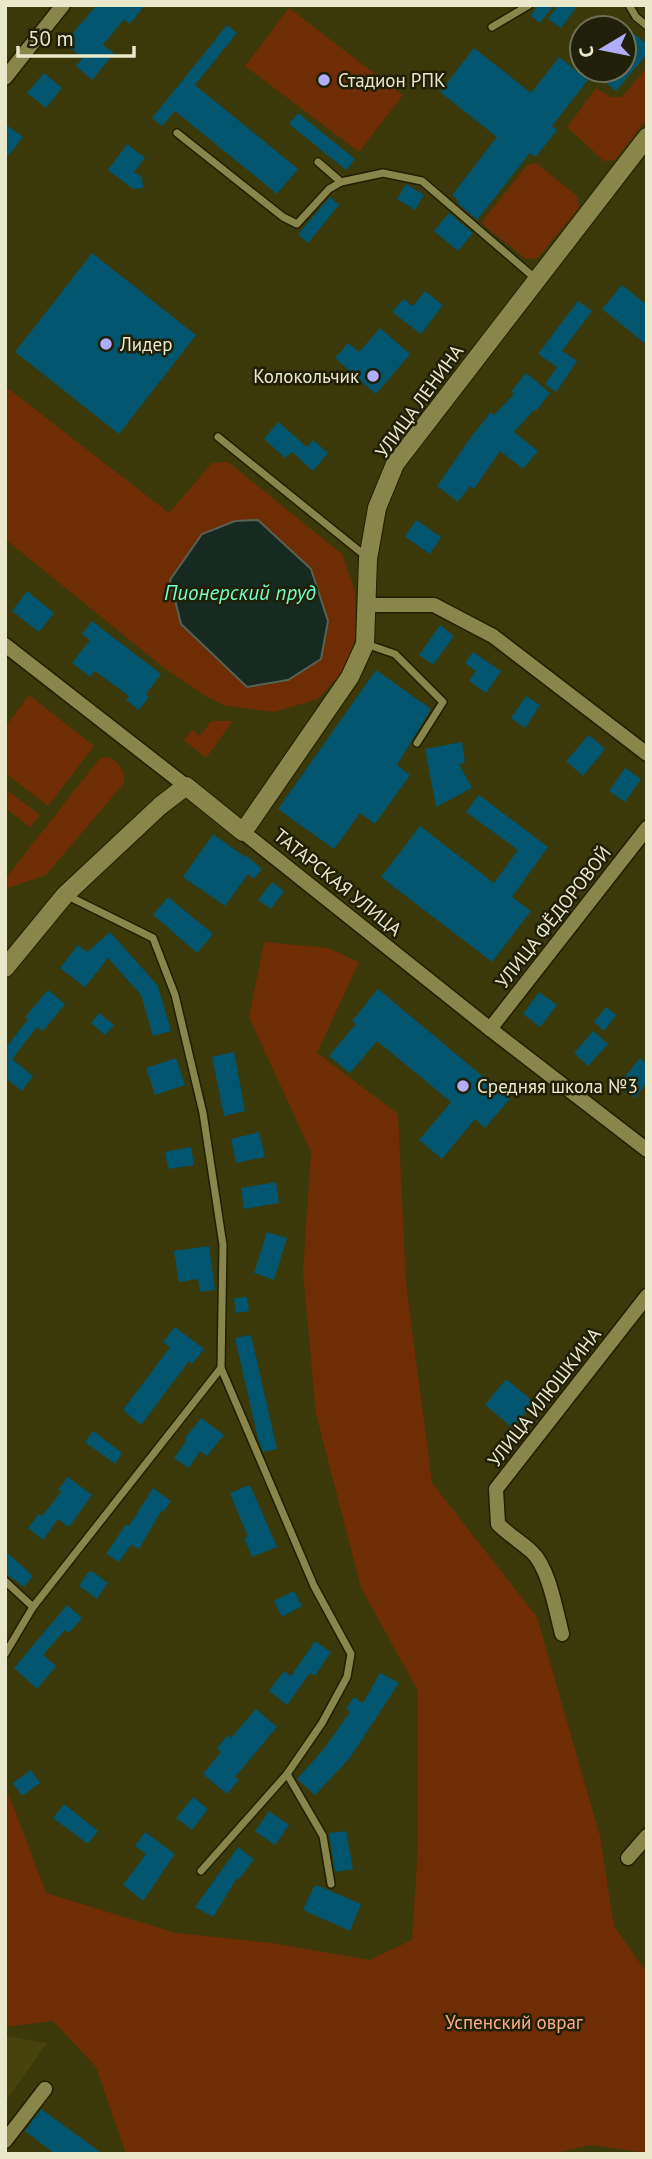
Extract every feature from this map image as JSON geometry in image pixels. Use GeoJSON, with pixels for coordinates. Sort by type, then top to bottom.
{"type":"FeatureCollection","features":[{"type":"Feature","properties":{"kind":"street"},"geometry":{"type":"LineString","coordinates":[[5,78],[63,5]]}},
{"type":"Feature","properties":{"kind":"street","name":"УЛИЦА ЛЕНИНА"},"geometry":{"type":"LineString","coordinates":[[243,832],[350,677],[365,644],[368,559],[377,508],[395,464],[647,137]]}},
{"type":"Feature","properties":{"kind":"street"},"geometry":{"type":"LineString","coordinates":[[368,605],[434,605],[492,636],[647,754]]}},
{"type":"Feature","properties":{"kind":"street","name":"ТАТАРСКАЯ УЛИЦА"},"geometry":{"type":"LineString","coordinates":[[5,645],[647,1150]]}},
{"type":"Feature","properties":{"kind":"street"},"geometry":{"type":"LineString","coordinates":[[5,968],[65,895],[160,806],[186,786]]}},
{"type":"Feature","properties":{"kind":"street","name":"УЛИЦА ФЁДОРОВОЙ"},"geometry":{"type":"LineString","coordinates":[[490,1029],[647,828]]}},
{"type":"Feature","properties":{"kind":"street","name":"УЛИЦА ИЛЮШКИНА"},"geometry":{"type":"LineString","coordinates":[[562,1634],[543,1568],[533,1553],[498,1524],[496,1489],[647,1296]]}},
{"type":"Feature","properties":{"kind":"street"},"geometry":{"type":"LineString","coordinates":[[628,1858],[647,1836]]}},
{"type":"Feature","properties":{"kind":"street"},"geometry":{"type":"LineString","coordinates":[[5,2141],[45,2089]]}},
{"type":"Feature","properties":{"kind":"lane"},"geometry":{"type":"LineString","coordinates":[[492,27],[529,5]]}},
{"type":"Feature","properties":{"kind":"lane"},"geometry":{"type":"LineString","coordinates":[[629,5],[636,17],[647,26]]}},
{"type":"Feature","properties":{"kind":"lane"},"geometry":{"type":"LineString","coordinates":[[177,132],[284,217],[297,224],[329,189],[341,182],[383,173],[422,181],[536,279]]}},
{"type":"Feature","properties":{"kind":"lane"},"geometry":{"type":"LineString","coordinates":[[318,162],[341,182]]}},
{"type":"Feature","properties":{"kind":"lane"},"geometry":{"type":"LineString","coordinates":[[218,437],[368,559]]}},
{"type":"Feature","properties":{"kind":"lane"},"geometry":{"type":"LineString","coordinates":[[365,644],[395,654],[443,702],[417,743]]}},
{"type":"Feature","properties":{"kind":"lane"},"geometry":{"type":"LineString","coordinates":[[65,895],[153,938],[175,995],[203,1113],[223,1245],[221,1368],[314,1586],[351,1654],[347,1677],[335,1700],[287,1774],[201,1871]]}},
{"type":"Feature","properties":{"kind":"lane"},"geometry":{"type":"LineString","coordinates":[[5,1654],[33,1607],[221,1368]]}},
{"type":"Feature","properties":{"kind":"lane"},"geometry":{"type":"LineString","coordinates":[[5,1581],[33,1607]]}},
{"type":"Feature","properties":{"kind":"lane"},"geometry":{"type":"LineString","coordinates":[[287,1774],[323,1836],[331,1884]]}},
{"type":"Feature","properties":{"kind":"shaded area"},"geometry":{"type":"Polygon","coordinates":[[[5,2036],[47,2043],[5,2102],[5,2036]]]}},
{"type":"Feature","properties":{"kind":"green space","name":"Стадион РПК"},"geometry":{"type":"Polygon","coordinates":[[[289,8],[403,95],[359,152],[245,66],[289,8]]]}},
{"type":"Feature","properties":{"kind":"green space"},"geometry":{"type":"Polygon","coordinates":[[[647,67],[647,119],[615,160],[604,161],[567,127],[596,88],[611,97],[622,97],[633,84],[638,84],[638,78],[647,67]]]}},
{"type":"Feature","properties":{"kind":"green space"},"geometry":{"type":"Polygon","coordinates":[[[536,163],[577,196],[579,208],[538,258],[526,259],[481,223],[527,165],[536,163]]]}},
{"type":"Feature","properties":{"kind":"green space"},"geometry":{"type":"Polygon","coordinates":[[[5,386],[169,513],[212,463],[228,462],[342,554],[355,591],[356,635],[346,668],[318,699],[274,712],[226,706],[207,697],[163,667],[5,539],[5,386]]]}},
{"type":"Feature","properties":{"kind":"green space"},"geometry":{"type":"Polygon","coordinates":[[[29,695],[94,746],[48,806],[5,773],[5,727],[29,695]]]}},
{"type":"Feature","properties":{"kind":"green space"},"geometry":{"type":"Polygon","coordinates":[[[211,721],[233,721],[206,758],[184,740],[192,730],[200,736],[211,721]]]}},
{"type":"Feature","properties":{"kind":"green space"},"geometry":{"type":"Polygon","coordinates":[[[109,757],[121,767],[124,783],[46,875],[5,889],[5,879],[100,758],[109,757]]]}},
{"type":"Feature","properties":{"kind":"green space"},"geometry":{"type":"Polygon","coordinates":[[[5,789],[40,815],[30,827],[5,808],[5,789]]]}},
{"type":"Feature","properties":{"kind":"green space","name":"Успенский овраг"},"geometry":{"type":"Polygon","coordinates":[[[264,942],[328,948],[359,962],[317,1053],[398,1114],[406,1283],[432,1483],[537,1617],[600,1836],[614,1926],[647,1973],[647,2153],[591,2145],[550,2154],[126,2154],[96,2067],[53,2021],[5,2027],[5,1784],[46,1893],[176,1933],[272,1943],[369,1960],[412,1940],[418,1844],[418,1691],[361,1588],[316,1414],[303,1271],[311,1152],[249,1017],[264,942]]]}},
{"type":"Feature","properties":{"kind":"water","name":"Пионерский пруд"},"geometry":{"type":"Polygon","coordinates":[[[258,520],[311,569],[328,621],[321,659],[288,680],[247,687],[181,624],[170,580],[202,534],[235,521],[258,520]]]}},
{"type":"Feature","properties":{"kind":"building"},"geometry":{"type":"Polygon","coordinates":[[[97,5],[145,5],[130,24],[124,19],[103,45],[114,53],[92,80],[76,66],[83,58],[64,43],[97,5]]]}},
{"type":"Feature","properties":{"kind":"building"},"geometry":{"type":"Polygon","coordinates":[[[538,5],[554,5],[540,23],[531,16],[538,5]]]}},
{"type":"Feature","properties":{"kind":"building"},"geometry":{"type":"Polygon","coordinates":[[[558,5],[578,5],[571,14],[568,14],[561,28],[548,19],[558,5]]]}},
{"type":"Feature","properties":{"kind":"building"},"geometry":{"type":"Polygon","coordinates":[[[227,25],[237,33],[195,85],[298,169],[277,194],[175,111],[162,126],[152,118],[227,25]]]}},
{"type":"Feature","properties":{"kind":"building"},"geometry":{"type":"Polygon","coordinates":[[[638,37],[647,44],[647,54],[638,65],[638,37]]]}},
{"type":"Feature","properties":{"kind":"building"},"geometry":{"type":"Polygon","coordinates":[[[474,48],[531,93],[559,57],[568,64],[568,84],[585,84],[552,126],[557,130],[536,157],[530,153],[477,220],[457,203],[459,201],[452,195],[497,137],[440,92],[474,48]]]}},
{"type":"Feature","properties":{"kind":"building"},"geometry":{"type":"Polygon","coordinates":[[[44,73],[62,88],[46,108],[27,93],[44,73]]]}},
{"type":"Feature","properties":{"kind":"building"},"geometry":{"type":"Polygon","coordinates":[[[607,84],[622,84],[616,91],[607,84]]]}},
{"type":"Feature","properties":{"kind":"building"},"geometry":{"type":"Polygon","coordinates":[[[298,113],[355,159],[346,170],[289,124],[298,113]]]}},
{"type":"Feature","properties":{"kind":"building"},"geometry":{"type":"Polygon","coordinates":[[[5,124],[23,137],[5,160],[5,124]]]}},
{"type":"Feature","properties":{"kind":"building"},"geometry":{"type":"Polygon","coordinates":[[[127,144],[145,158],[134,172],[142,177],[143,188],[133,189],[108,170],[127,144]]]}},
{"type":"Feature","properties":{"kind":"building"},"geometry":{"type":"Polygon","coordinates":[[[406,184],[424,195],[415,210],[397,199],[406,184]]]}},
{"type":"Feature","properties":{"kind":"building"},"geometry":{"type":"Polygon","coordinates":[[[330,197],[339,205],[308,243],[298,234],[330,197]]]}},
{"type":"Feature","properties":{"kind":"building"},"geometry":{"type":"Polygon","coordinates":[[[449,213],[473,233],[458,251],[434,231],[449,213]]]}},
{"type":"Feature","properties":{"kind":"building","name":"Лидер"},"geometry":{"type":"Polygon","coordinates":[[[92,253],[196,335],[119,434],[15,352],[92,253]]]}},
{"type":"Feature","properties":{"kind":"building"},"geometry":{"type":"Polygon","coordinates":[[[622,285],[647,305],[647,345],[602,309],[622,285]]]}},
{"type":"Feature","properties":{"kind":"building"},"geometry":{"type":"Polygon","coordinates":[[[425,291],[443,305],[421,334],[392,312],[403,299],[413,306],[425,291]]]}},
{"type":"Feature","properties":{"kind":"building"},"geometry":{"type":"Polygon","coordinates":[[[578,301],[592,311],[562,351],[577,361],[556,392],[545,384],[557,367],[538,354],[578,301]]]}},
{"type":"Feature","properties":{"kind":"building","name":"Колокольчик"},"geometry":{"type":"Polygon","coordinates":[[[380,328],[410,354],[376,394],[335,358],[348,343],[359,352],[380,328]]]}},
{"type":"Feature","properties":{"kind":"building"},"geometry":{"type":"Polygon","coordinates":[[[526,373],[550,393],[514,432],[538,451],[523,469],[500,451],[474,489],[470,486],[458,502],[437,486],[471,437],[491,412],[494,415],[514,394],[511,392],[526,373]]]}},
{"type":"Feature","properties":{"kind":"building"},"geometry":{"type":"Polygon","coordinates":[[[278,422],[307,447],[313,440],[328,453],[313,471],[292,452],[285,458],[264,439],[278,422]]]}},
{"type":"Feature","properties":{"kind":"building"},"geometry":{"type":"Polygon","coordinates":[[[416,520],[441,537],[430,554],[405,537],[416,520]]]}},
{"type":"Feature","properties":{"kind":"building"},"geometry":{"type":"Polygon","coordinates":[[[27,591],[54,613],[39,632],[12,611],[27,591]]]}},
{"type":"Feature","properties":{"kind":"building"},"geometry":{"type":"Polygon","coordinates":[[[92,621],[161,674],[146,694],[149,697],[139,710],[126,700],[129,696],[95,671],[90,677],[72,663],[90,640],[82,634],[92,621]]]}},
{"type":"Feature","properties":{"kind":"building"},"geometry":{"type":"Polygon","coordinates":[[[440,625],[454,636],[433,665],[419,655],[440,625]]]}},
{"type":"Feature","properties":{"kind":"building"},"geometry":{"type":"Polygon","coordinates":[[[473,652],[501,671],[486,693],[469,681],[476,671],[465,663],[473,652]]]}},
{"type":"Feature","properties":{"kind":"building"},"geometry":{"type":"Polygon","coordinates":[[[376,670],[431,709],[397,765],[410,775],[375,824],[360,813],[334,849],[278,809],[376,670]]]}},
{"type":"Feature","properties":{"kind":"building"},"geometry":{"type":"Polygon","coordinates":[[[526,696],[540,705],[525,728],[511,718],[526,696]]]}},
{"type":"Feature","properties":{"kind":"building"},"geometry":{"type":"Polygon","coordinates":[[[589,735],[605,749],[583,776],[566,761],[589,735]]]}},
{"type":"Feature","properties":{"kind":"building"},"geometry":{"type":"Polygon","coordinates":[[[462,742],[465,763],[459,764],[472,788],[436,807],[425,749],[462,742]]]}},
{"type":"Feature","properties":{"kind":"building"},"geometry":{"type":"Polygon","coordinates":[[[625,768],[641,779],[625,802],[609,791],[625,768]]]}},
{"type":"Feature","properties":{"kind":"building"},"geometry":{"type":"Polygon","coordinates":[[[479,795],[548,847],[512,897],[531,911],[492,962],[381,877],[420,826],[494,883],[518,850],[466,812],[479,795]]]}},
{"type":"Feature","properties":{"kind":"building"},"geometry":{"type":"Polygon","coordinates":[[[213,834],[262,869],[254,879],[248,874],[225,906],[183,877],[213,834]]]}},
{"type":"Feature","properties":{"kind":"building"},"geometry":{"type":"Polygon","coordinates":[[[272,882],[284,891],[271,909],[258,900],[272,882]]]}},
{"type":"Feature","properties":{"kind":"building"},"geometry":{"type":"Polygon","coordinates":[[[168,897],[213,934],[197,953],[153,915],[168,897]]]}},
{"type":"Feature","properties":{"kind":"building"},"geometry":{"type":"Polygon","coordinates":[[[110,932],[158,986],[171,1031],[153,1036],[141,995],[108,958],[85,987],[60,968],[78,945],[87,952],[110,932]]]}},
{"type":"Feature","properties":{"kind":"building","name":"Средняя школа №3"},"geometry":{"type":"Polygon","coordinates":[[[378,989],[510,1099],[485,1128],[475,1119],[442,1159],[419,1140],[451,1102],[377,1041],[350,1073],[329,1056],[356,1024],[352,1021],[378,989]]]}},
{"type":"Feature","properties":{"kind":"building"},"geometry":{"type":"Polygon","coordinates":[[[48,990],[65,1004],[43,1031],[37,1027],[12,1059],[33,1076],[22,1091],[5,1078],[5,1049],[28,1019],[25,1017],[48,990]]]}},
{"type":"Feature","properties":{"kind":"building"},"geometry":{"type":"Polygon","coordinates":[[[539,992],[557,1005],[540,1027],[523,1014],[539,992]]]}},
{"type":"Feature","properties":{"kind":"building"},"geometry":{"type":"Polygon","coordinates":[[[606,1007],[616,1015],[604,1031],[594,1022],[606,1007]]]}},
{"type":"Feature","properties":{"kind":"building"},"geometry":{"type":"Polygon","coordinates":[[[99,1013],[114,1025],[105,1035],[91,1023],[99,1013]]]}},
{"type":"Feature","properties":{"kind":"building"},"geometry":{"type":"Polygon","coordinates":[[[593,1031],[608,1044],[588,1066],[574,1053],[593,1031]]]}},
{"type":"Feature","properties":{"kind":"building"},"geometry":{"type":"Polygon","coordinates":[[[234,1052],[245,1111],[224,1116],[212,1057],[234,1052]]]}},
{"type":"Feature","properties":{"kind":"building"},"geometry":{"type":"Polygon","coordinates":[[[176,1058],[185,1085],[155,1095],[146,1068],[176,1058]]]}},
{"type":"Feature","properties":{"kind":"building"},"geometry":{"type":"Polygon","coordinates":[[[640,1058],[647,1064],[647,1082],[635,1098],[618,1085],[640,1058]]]}},
{"type":"Feature","properties":{"kind":"building"},"geometry":{"type":"Polygon","coordinates":[[[259,1132],[265,1157],[236,1163],[231,1139],[259,1132]]]}},
{"type":"Feature","properties":{"kind":"building"},"geometry":{"type":"Polygon","coordinates":[[[191,1147],[194,1165],[168,1169],[165,1152],[191,1147]]]}},
{"type":"Feature","properties":{"kind":"building"},"geometry":{"type":"Polygon","coordinates":[[[276,1182],[279,1203],[244,1209],[241,1188],[276,1182]]]}},
{"type":"Feature","properties":{"kind":"building"},"geometry":{"type":"Polygon","coordinates":[[[267,1232],[287,1238],[274,1280],[254,1273],[267,1232]]]}},
{"type":"Feature","properties":{"kind":"building"},"geometry":{"type":"Polygon","coordinates":[[[209,1246],[215,1290],[200,1292],[198,1279],[179,1282],[174,1251],[209,1246]]]}},
{"type":"Feature","properties":{"kind":"building"},"geometry":{"type":"Polygon","coordinates":[[[247,1297],[249,1311],[236,1313],[234,1298],[247,1297]]]}},
{"type":"Feature","properties":{"kind":"building"},"geometry":{"type":"Polygon","coordinates":[[[175,1327],[204,1349],[192,1364],[189,1361],[141,1425],[123,1410],[170,1347],[163,1342],[175,1327]]]}},
{"type":"Feature","properties":{"kind":"building"},"geometry":{"type":"Polygon","coordinates":[[[251,1335],[277,1449],[263,1452],[235,1338],[251,1335]]]}},
{"type":"Feature","properties":{"kind":"building"},"geometry":{"type":"Polygon","coordinates":[[[506,1379],[534,1402],[513,1428],[485,1405],[506,1379]]]}},
{"type":"Feature","properties":{"kind":"building"},"geometry":{"type":"Polygon","coordinates":[[[201,1418],[224,1435],[207,1456],[200,1451],[189,1468],[174,1458],[201,1418]]]}},
{"type":"Feature","properties":{"kind":"building"},"geometry":{"type":"Polygon","coordinates":[[[93,1431],[122,1453],[115,1464],[85,1442],[93,1431]]]}},
{"type":"Feature","properties":{"kind":"building"},"geometry":{"type":"Polygon","coordinates":[[[68,1477],[92,1495],[69,1527],[58,1519],[43,1540],[28,1528],[39,1514],[42,1516],[61,1492],[58,1490],[68,1477]]]}},
{"type":"Feature","properties":{"kind":"building"},"geometry":{"type":"Polygon","coordinates":[[[250,1485],[277,1547],[252,1557],[244,1538],[248,1537],[230,1493],[250,1485]]]}},
{"type":"Feature","properties":{"kind":"building"},"geometry":{"type":"Polygon","coordinates":[[[153,1488],[171,1501],[163,1512],[161,1511],[139,1549],[131,1545],[119,1562],[106,1554],[126,1524],[129,1526],[153,1488]]]}},
{"type":"Feature","properties":{"kind":"building"},"geometry":{"type":"Polygon","coordinates":[[[5,1551],[33,1576],[24,1587],[5,1573],[5,1551]]]}},
{"type":"Feature","properties":{"kind":"building"},"geometry":{"type":"Polygon","coordinates":[[[88,1572],[93,1572],[108,1583],[97,1599],[79,1586],[88,1572]]]}},
{"type":"Feature","properties":{"kind":"building"},"geometry":{"type":"Polygon","coordinates":[[[294,1591],[302,1606],[282,1617],[274,1601],[294,1591]]]}},
{"type":"Feature","properties":{"kind":"building"},"geometry":{"type":"Polygon","coordinates":[[[67,1605],[82,1618],[69,1633],[65,1630],[43,1655],[56,1666],[37,1689],[14,1668],[67,1605]]]}},
{"type":"Feature","properties":{"kind":"building"},"geometry":{"type":"Polygon","coordinates":[[[315,1641],[331,1652],[315,1676],[310,1673],[287,1705],[269,1691],[284,1671],[291,1676],[315,1641]]]}},
{"type":"Feature","properties":{"kind":"building"},"geometry":{"type":"Polygon","coordinates":[[[380,1673],[399,1683],[349,1759],[315,1795],[297,1779],[323,1750],[350,1712],[346,1709],[354,1697],[363,1703],[380,1673]]]}},
{"type":"Feature","properties":{"kind":"building"},"geometry":{"type":"Polygon","coordinates":[[[256,1709],[277,1727],[235,1777],[239,1780],[227,1794],[203,1774],[221,1752],[217,1748],[228,1735],[231,1738],[256,1709]]]}},
{"type":"Feature","properties":{"kind":"building"},"geometry":{"type":"Polygon","coordinates":[[[31,1770],[40,1783],[22,1796],[13,1783],[31,1770]]]}},
{"type":"Feature","properties":{"kind":"building"},"geometry":{"type":"Polygon","coordinates":[[[193,1797],[208,1809],[192,1830],[176,1818],[193,1797]]]}},
{"type":"Feature","properties":{"kind":"building"},"geometry":{"type":"Polygon","coordinates":[[[64,1804],[98,1831],[88,1844],[53,1818],[64,1804]]]}},
{"type":"Feature","properties":{"kind":"building"},"geometry":{"type":"Polygon","coordinates":[[[269,1811],[289,1825],[275,1845],[255,1831],[269,1811]]]}},
{"type":"Feature","properties":{"kind":"building"},"geometry":{"type":"Polygon","coordinates":[[[346,1831],[353,1869],[335,1872],[329,1833],[346,1831]]]}},
{"type":"Feature","properties":{"kind":"building"},"geometry":{"type":"Polygon","coordinates":[[[145,1832],[175,1854],[143,1901],[123,1885],[146,1854],[135,1846],[145,1832]]]}},
{"type":"Feature","properties":{"kind":"building"},"geometry":{"type":"Polygon","coordinates":[[[238,1847],[254,1859],[239,1879],[237,1878],[213,1917],[195,1907],[238,1847]]]}},
{"type":"Feature","properties":{"kind":"building"},"geometry":{"type":"Polygon","coordinates":[[[314,1886],[361,1904],[350,1931],[303,1910],[314,1886]]]}},
{"type":"Feature","properties":{"kind":"building"},"geometry":{"type":"Polygon","coordinates":[[[41,2109],[103,2154],[55,2154],[25,2131],[41,2109]]]}},
{"type":"Feature","properties":{"kind":"place","name":"Стадион РПК"},"geometry":{"type":"Point","coordinates":[324,80]}},
{"type":"Feature","properties":{"kind":"place","name":"Лидер"},"geometry":{"type":"Point","coordinates":[106,344]}},
{"type":"Feature","properties":{"kind":"place","name":"Колокольчик"},"geometry":{"type":"Point","coordinates":[373,376]}},
{"type":"Feature","properties":{"kind":"place","name":"Средняя школа №3"},"geometry":{"type":"Point","coordinates":[463,1086]}}]}
